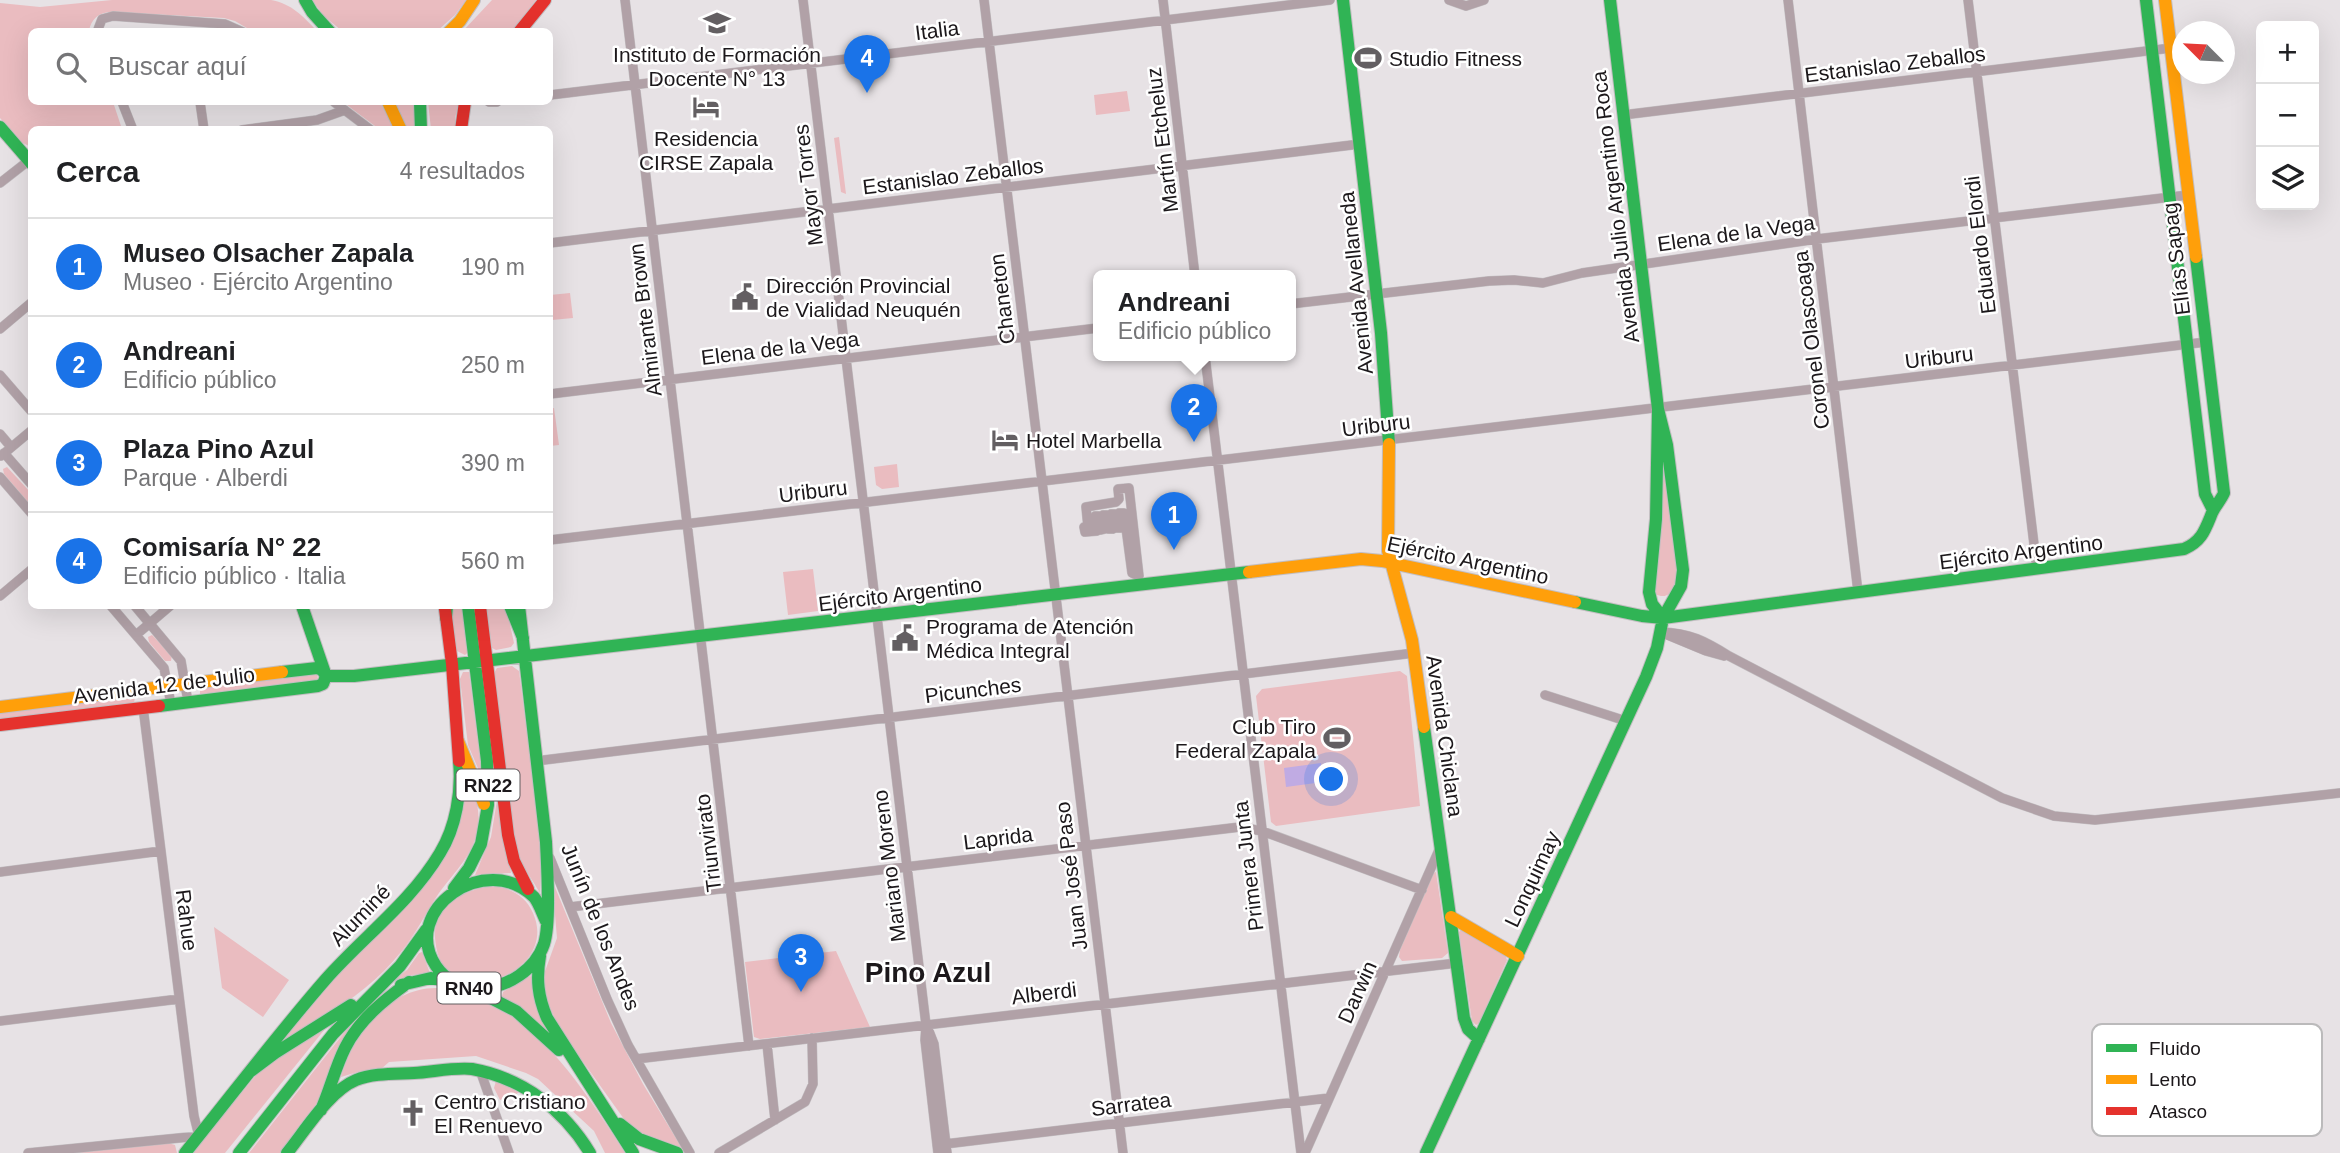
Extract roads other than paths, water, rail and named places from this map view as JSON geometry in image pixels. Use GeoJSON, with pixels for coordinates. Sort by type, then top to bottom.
{"type":"FeatureCollection","features":[{"type":"Feature","properties":{"kind":"main road"},"geometry":{"type":"LineString","coordinates":[[294,0],[312,12]]}},
{"type":"Feature","properties":{"kind":"main road"},"geometry":{"type":"LineString","coordinates":[[305,0],[326,28]]}},
{"type":"Feature","properties":{"kind":"main road"},"geometry":{"type":"LineString","coordinates":[[453,28],[474,0]]}},
{"type":"Feature","properties":{"kind":"main road"},"geometry":{"type":"LineString","coordinates":[[453,28],[482,0]]}},
{"type":"Feature","properties":{"kind":"main road"},"geometry":{"type":"LineString","coordinates":[[522,28],[544,0]]}},
{"type":"Feature","properties":{"kind":"main road","name":"Avenida Avellaneda"},"geometry":{"type":"LineString","coordinates":[[1343,0],[1377,294],[1390,441],[1390,563]]}},
{"type":"Feature","properties":{"kind":"main road","name":"Avenida Julio Argentino Roca"},"geometry":{"type":"LineString","coordinates":[[1610,0],[1658,409],[1656,519],[1648,592],[1663,618],[1678,595],[1682,570],[1667,445],[1658,409]]}},
{"type":"Feature","properties":{"kind":"main road","name":"Elías Sapag"},"geometry":{"type":"LineString","coordinates":[[2146,0],[2205,494],[2213,510]]}},
{"type":"Feature","properties":{"kind":"main road","name":"Elías Sapag"},"geometry":{"type":"LineString","coordinates":[[2165,0],[2224,493],[2221,502],[2213,510],[2207,530],[2198,542]]}},
{"type":"Feature","properties":{"kind":"main road"},"geometry":{"type":"LineString","coordinates":[[389,105],[399,126]]}},
{"type":"Feature","properties":{"kind":"main road"},"geometry":{"type":"LineString","coordinates":[[420,105],[421,126]]}},
{"type":"Feature","properties":{"kind":"main road"},"geometry":{"type":"LineString","coordinates":[[461,126],[464,105]]}},
{"type":"Feature","properties":{"kind":"main road"},"geometry":{"type":"LineString","coordinates":[[0,127],[28,158]]}},
{"type":"Feature","properties":{"kind":"main road","name":"Ejército Argentino"},"geometry":{"type":"LineString","coordinates":[[480,662],[1362,559],[1635,615],[1663,618],[2177,551],[2198,542]]}},
{"type":"Feature","properties":{"kind":"main road","name":"Avenida Chiclana"},"geometry":{"type":"LineString","coordinates":[[1390,563],[1410,628],[1466,1024],[1471,1033],[1479,1039]]}},
{"type":"Feature","properties":{"kind":"main road"},"geometry":{"type":"LineString","coordinates":[[303,609],[326,676]]}},
{"type":"Feature","properties":{"kind":"main road","name":"RN22"},"geometry":{"type":"LineString","coordinates":[[469,609],[508,835],[518,872],[533,895]]}},
{"type":"Feature","properties":{"kind":"main road","name":"RN22"},"geometry":{"type":"LineString","coordinates":[[447,897],[476,856],[487,818],[480,609]]}},
{"type":"Feature","properties":{"kind":"main road"},"geometry":{"type":"LineString","coordinates":[[511,609],[523,638]]}},
{"type":"Feature","properties":{"kind":"main road"},"geometry":{"type":"LineString","coordinates":[[519,609],[523,638]]}},
{"type":"Feature","properties":{"kind":"main road","name":"Aluminé"},"geometry":{"type":"LineString","coordinates":[[185,1153],[333,972],[416,887],[433,865],[450,833],[461,783],[446,610]]}},
{"type":"Feature","properties":{"kind":"main road","name":"Lonquimay"},"geometry":{"type":"LineString","coordinates":[[1426,1153],[1626,721],[1652,662],[1663,618]]}},
{"type":"Feature","properties":{"kind":"main road","name":"Junín de los Andes"},"geometry":{"type":"LineString","coordinates":[[523,638],[546,842]]}},
{"type":"Feature","properties":{"kind":"main road","name":"Avenida 12 de Julio"},"geometry":{"type":"LineString","coordinates":[[326,676],[354,676],[480,662]]}},
{"type":"Feature","properties":{"kind":"main road","name":"Avenida 12 de Julio"},"geometry":{"type":"LineString","coordinates":[[0,707],[317,668],[326,676]]}},
{"type":"Feature","properties":{"kind":"main road","name":"Avenida 12 de Julio"},"geometry":{"type":"LineString","coordinates":[[0,724],[318,687],[323,684],[326,676]]}},
{"type":"Feature","properties":{"kind":"main road"},"geometry":{"type":"LineString","coordinates":[[458,741],[481,792],[487,818]]}},
{"type":"Feature","properties":{"kind":"main road"},"geometry":{"type":"LineString","coordinates":[[546,842],[549,895],[546,921]]}},
{"type":"Feature","properties":{"kind":"main road"},"geometry":{"type":"LineString","coordinates":[[447,897],[464,885],[495,879],[514,883],[533,895],[540,904],[546,921]]}},
{"type":"Feature","properties":{"kind":"main road","name":"RN40"},"geometry":{"type":"LineString","coordinates":[[239,1153],[347,1019],[409,958],[447,897]]}},
{"type":"Feature","properties":{"kind":"main road"},"geometry":{"type":"LineString","coordinates":[[1451,917],[1518,956]]}},
{"type":"Feature","properties":{"kind":"main road","name":"RN40"},"geometry":{"type":"LineString","coordinates":[[546,921],[537,976],[538,996],[546,1017],[633,1153]]}},
{"type":"Feature","properties":{"kind":"main road","name":"RN40"},"geometry":{"type":"LineString","coordinates":[[430,922],[427,939],[430,956],[439,971],[458,985],[486,989],[509,982],[529,968],[542,948]]}},
{"type":"Feature","properties":{"kind":"main road","name":"RN40"},"geometry":{"type":"LineString","coordinates":[[347,1019],[373,998],[409,982],[431,978],[492,997],[516,1011],[550,1040],[582,1074]]}},
{"type":"Feature","properties":{"kind":"main road"},"geometry":{"type":"LineString","coordinates":[[251,1071],[272,1052],[327,1022],[383,982]]}},
{"type":"Feature","properties":{"kind":"main road"},"geometry":{"type":"LineString","coordinates":[[321,1110],[354,1033],[380,1003],[409,982]]}},
{"type":"Feature","properties":{"kind":"main road"},"geometry":{"type":"LineString","coordinates":[[287,1153],[345,1085],[364,1077],[463,1069],[480,1070],[518,1083],[541,1097],[579,1135],[590,1153]]}},
{"type":"Feature","properties":{"kind":"main road"},"geometry":{"type":"LineString","coordinates":[[601,1105],[634,1136],[677,1153]]}},
{"type":"Feature","properties":{"kind":"street","name":"Almirante Brown"},"geometry":{"type":"LineString","coordinates":[[625,0],[701,637]]}},
{"type":"Feature","properties":{"kind":"street","name":"Mayor Torres"},"geometry":{"type":"LineString","coordinates":[[803,0],[876,616]]}},
{"type":"Feature","properties":{"kind":"street","name":"Chaneton"},"geometry":{"type":"LineString","coordinates":[[984,0],[1054,595]]}},
{"type":"Feature","properties":{"kind":"street","name":"Martín Etcheluz"},"geometry":{"type":"LineString","coordinates":[[1163,0],[1194,270]]}},
{"type":"Feature","properties":{"kind":"street","name":"Italia"},"geometry":{"type":"LineString","coordinates":[[553,95],[1330,0]]}},
{"type":"Feature","properties":{"kind":"street"},"geometry":{"type":"LineString","coordinates":[[1449,0],[1466,6],[1484,0]]}},
{"type":"Feature","properties":{"kind":"street","name":"Coronel Olascoaga"},"geometry":{"type":"LineString","coordinates":[[1788,0],[1858,592]]}},
{"type":"Feature","properties":{"kind":"street","name":"Eduardo Elordi"},"geometry":{"type":"LineString","coordinates":[[1968,0],[2037,569]]}},
{"type":"Feature","properties":{"kind":"street"},"geometry":{"type":"LineString","coordinates":[[98,27],[102,19],[113,16],[191,27],[225,24],[235,28]]}},
{"type":"Feature","properties":{"kind":"street","name":"Estanislao Zeballos"},"geometry":{"type":"LineString","coordinates":[[1623,115],[2171,48]]}},
{"type":"Feature","properties":{"kind":"street"},"geometry":{"type":"LineString","coordinates":[[123,105],[131,126]]}},
{"type":"Feature","properties":{"kind":"street"},"geometry":{"type":"LineString","coordinates":[[201,105],[204,126]]}},
{"type":"Feature","properties":{"kind":"street"},"geometry":{"type":"LineString","coordinates":[[338,105],[366,126]]}},
{"type":"Feature","properties":{"kind":"street"},"geometry":{"type":"LineString","coordinates":[[272,126],[317,120],[345,110]]}},
{"type":"Feature","properties":{"kind":"street","name":"Estanislao Zeballos"},"geometry":{"type":"LineString","coordinates":[[553,243],[1360,144]]}},
{"type":"Feature","properties":{"kind":"street"},"geometry":{"type":"LineString","coordinates":[[0,183],[28,162]]}},
{"type":"Feature","properties":{"kind":"street","name":"Elena de la Vega"},"geometry":{"type":"LineString","coordinates":[[1296,303],[1489,281],[1543,283],[1582,273],[1816,239],[2188,195]]}},
{"type":"Feature","properties":{"kind":"street"},"geometry":{"type":"LineString","coordinates":[[0,329],[28,305]]}},
{"type":"Feature","properties":{"kind":"street","name":"Elena de la Vega"},"geometry":{"type":"LineString","coordinates":[[553,394],[1093,329]]}},
{"type":"Feature","properties":{"kind":"street","name":"Uriburu"},"geometry":{"type":"LineString","coordinates":[[553,540],[2206,342]]}},
{"type":"Feature","properties":{"kind":"street"},"geometry":{"type":"LineString","coordinates":[[1206,361],[1231,574]]}},
{"type":"Feature","properties":{"kind":"street"},"geometry":{"type":"LineString","coordinates":[[0,375],[28,407]]}},
{"type":"Feature","properties":{"kind":"street"},"geometry":{"type":"LineString","coordinates":[[5,452],[28,433]]}},
{"type":"Feature","properties":{"kind":"street"},"geometry":{"type":"LineString","coordinates":[[0,434],[5,452],[28,480]]}},
{"type":"Feature","properties":{"kind":"street"},"geometry":{"type":"LineString","coordinates":[[0,477],[28,509]]}},
{"type":"Feature","properties":{"kind":"street"},"geometry":{"type":"LineString","coordinates":[[1129,488],[1139,576],[1132,573],[1124,513],[1119,513],[1121,528],[1117,528],[1115,514],[1111,514],[1113,529],[1109,529],[1107,515],[1103,515],[1105,530],[1101,530],[1099,516],[1095,516],[1097,531],[1085,532],[1084,527],[1088,527],[1086,507],[1116,502],[1119,499],[1118,489],[1129,488]]}},
{"type":"Feature","properties":{"kind":"street"},"geometry":{"type":"LineString","coordinates":[[0,596],[28,572]]}},
{"type":"Feature","properties":{"kind":"street","name":"Primera Junta"},"geometry":{"type":"LineString","coordinates":[[1231,574],[1294,1102],[1303,1153]]}},
{"type":"Feature","properties":{"kind":"street","name":"Juan José Paso"},"geometry":{"type":"LineString","coordinates":[[1054,595],[1123,1153]]}},
{"type":"Feature","properties":{"kind":"street"},"geometry":{"type":"LineString","coordinates":[[114,609],[164,668],[171,704]]}},
{"type":"Feature","properties":{"kind":"street"},"geometry":{"type":"LineString","coordinates":[[138,609],[183,666],[188,702]]}},
{"type":"Feature","properties":{"kind":"street"},"geometry":{"type":"LineString","coordinates":[[136,635],[166,609]]}},
{"type":"Feature","properties":{"kind":"street","name":"Mariano Moreno"},"geometry":{"type":"LineString","coordinates":[[876,616],[926,1025],[934,1044],[942,1149]]}},
{"type":"Feature","properties":{"kind":"street"},"geometry":{"type":"LineString","coordinates":[[1661,632],[1684,633],[1702,645],[1730,656],[2002,798],[2054,816],[2080,820],[2120,818],[2340,793]]}},
{"type":"Feature","properties":{"kind":"street","name":"Triunvirato"},"geometry":{"type":"LineString","coordinates":[[701,637],[749,1046]]}},
{"type":"Feature","properties":{"kind":"street","name":"Picunches"},"geometry":{"type":"LineString","coordinates":[[536,761],[1414,653]]}},
{"type":"Feature","properties":{"kind":"street"},"geometry":{"type":"LineString","coordinates":[[1545,695],[1626,721]]}},
{"type":"Feature","properties":{"kind":"street","name":"Rahue"},"geometry":{"type":"LineString","coordinates":[[143,707],[194,1116],[199,1136]]}},
{"type":"Feature","properties":{"kind":"street","name":"Laprida"},"geometry":{"type":"LineString","coordinates":[[570,907],[1233,828],[1262,831],[1422,890]]}},
{"type":"Feature","properties":{"kind":"street","name":"Junín de los Andes"},"geometry":{"type":"LineString","coordinates":[[546,842],[607,999],[636,1059],[690,1153]]}},
{"type":"Feature","properties":{"kind":"street","name":"Darwin"},"geometry":{"type":"LineString","coordinates":[[1303,1153],[1441,845]]}},
{"type":"Feature","properties":{"kind":"street"},"geometry":{"type":"LineString","coordinates":[[0,872],[160,851]]}},
{"type":"Feature","properties":{"kind":"street","name":"Alberdi"},"geometry":{"type":"LineString","coordinates":[[636,1059],[1457,963]]}},
{"type":"Feature","properties":{"kind":"street"},"geometry":{"type":"LineString","coordinates":[[0,1021],[179,999]]}},
{"type":"Feature","properties":{"kind":"street"},"geometry":{"type":"LineString","coordinates":[[719,1153],[800,1106],[809,1096],[813,1084],[812,1038]]}},
{"type":"Feature","properties":{"kind":"street"},"geometry":{"type":"LineString","coordinates":[[767,1044],[775,1120]]}},
{"type":"Feature","properties":{"kind":"street"},"geometry":{"type":"LineString","coordinates":[[480,1070],[509,1153]]}},
{"type":"Feature","properties":{"kind":"street","name":"Sarratea"},"geometry":{"type":"LineString","coordinates":[[942,1149],[1119,1123],[1329,1098]]}},
{"type":"Feature","properties":{"kind":"street"},"geometry":{"type":"LineString","coordinates":[[28,1153],[199,1136]]}},
{"type":"Feature","properties":{"kind":"place","name":"Instituto de Formación Docente N° 13"},"geometry":{"type":"Point","coordinates":[717,23]}},
{"type":"Feature","properties":{"kind":"place","name":"Studio Fitness"},"geometry":{"type":"Point","coordinates":[1368,58]}},
{"type":"Feature","properties":{"kind":"place","name":"Comisaría N° 22"},"geometry":{"type":"Point","coordinates":[867,93]}},
{"type":"Feature","properties":{"kind":"place","name":"Residencia CIRSE Zapala"},"geometry":{"type":"Point","coordinates":[706,107]}},
{"type":"Feature","properties":{"kind":"place","name":"Dirección Provincial de Vialidad Neuquén"},"geometry":{"type":"Point","coordinates":[745,297]}},
{"type":"Feature","properties":{"kind":"place","name":"Hotel Marbella"},"geometry":{"type":"Point","coordinates":[1005,440]}},
{"type":"Feature","properties":{"kind":"place","name":"Andreani"},"geometry":{"type":"Point","coordinates":[1194,442]}},
{"type":"Feature","properties":{"kind":"place","name":"Museo Olsacher Zapala"},"geometry":{"type":"Point","coordinates":[1174,550]}},
{"type":"Feature","properties":{"kind":"place","name":"Programa de Atención Médica Integral"},"geometry":{"type":"Point","coordinates":[905,638]}},
{"type":"Feature","properties":{"kind":"place","name":"Club Tiro Federal Zapala"},"geometry":{"type":"Point","coordinates":[1337,738]}},
{"type":"Feature","properties":{"kind":"place","name":"Plaza Pino Azul"},"geometry":{"type":"Point","coordinates":[801,992]}},
{"type":"Feature","properties":{"kind":"place","name":"Centro Cristiano El Renuevo"},"geometry":{"type":"Point","coordinates":[413,1113]}},
{"type":"Feature","properties":{"kind":"district","name":"Pino Azul"},"geometry":{"type":"Point","coordinates":[928,972]}}]}
